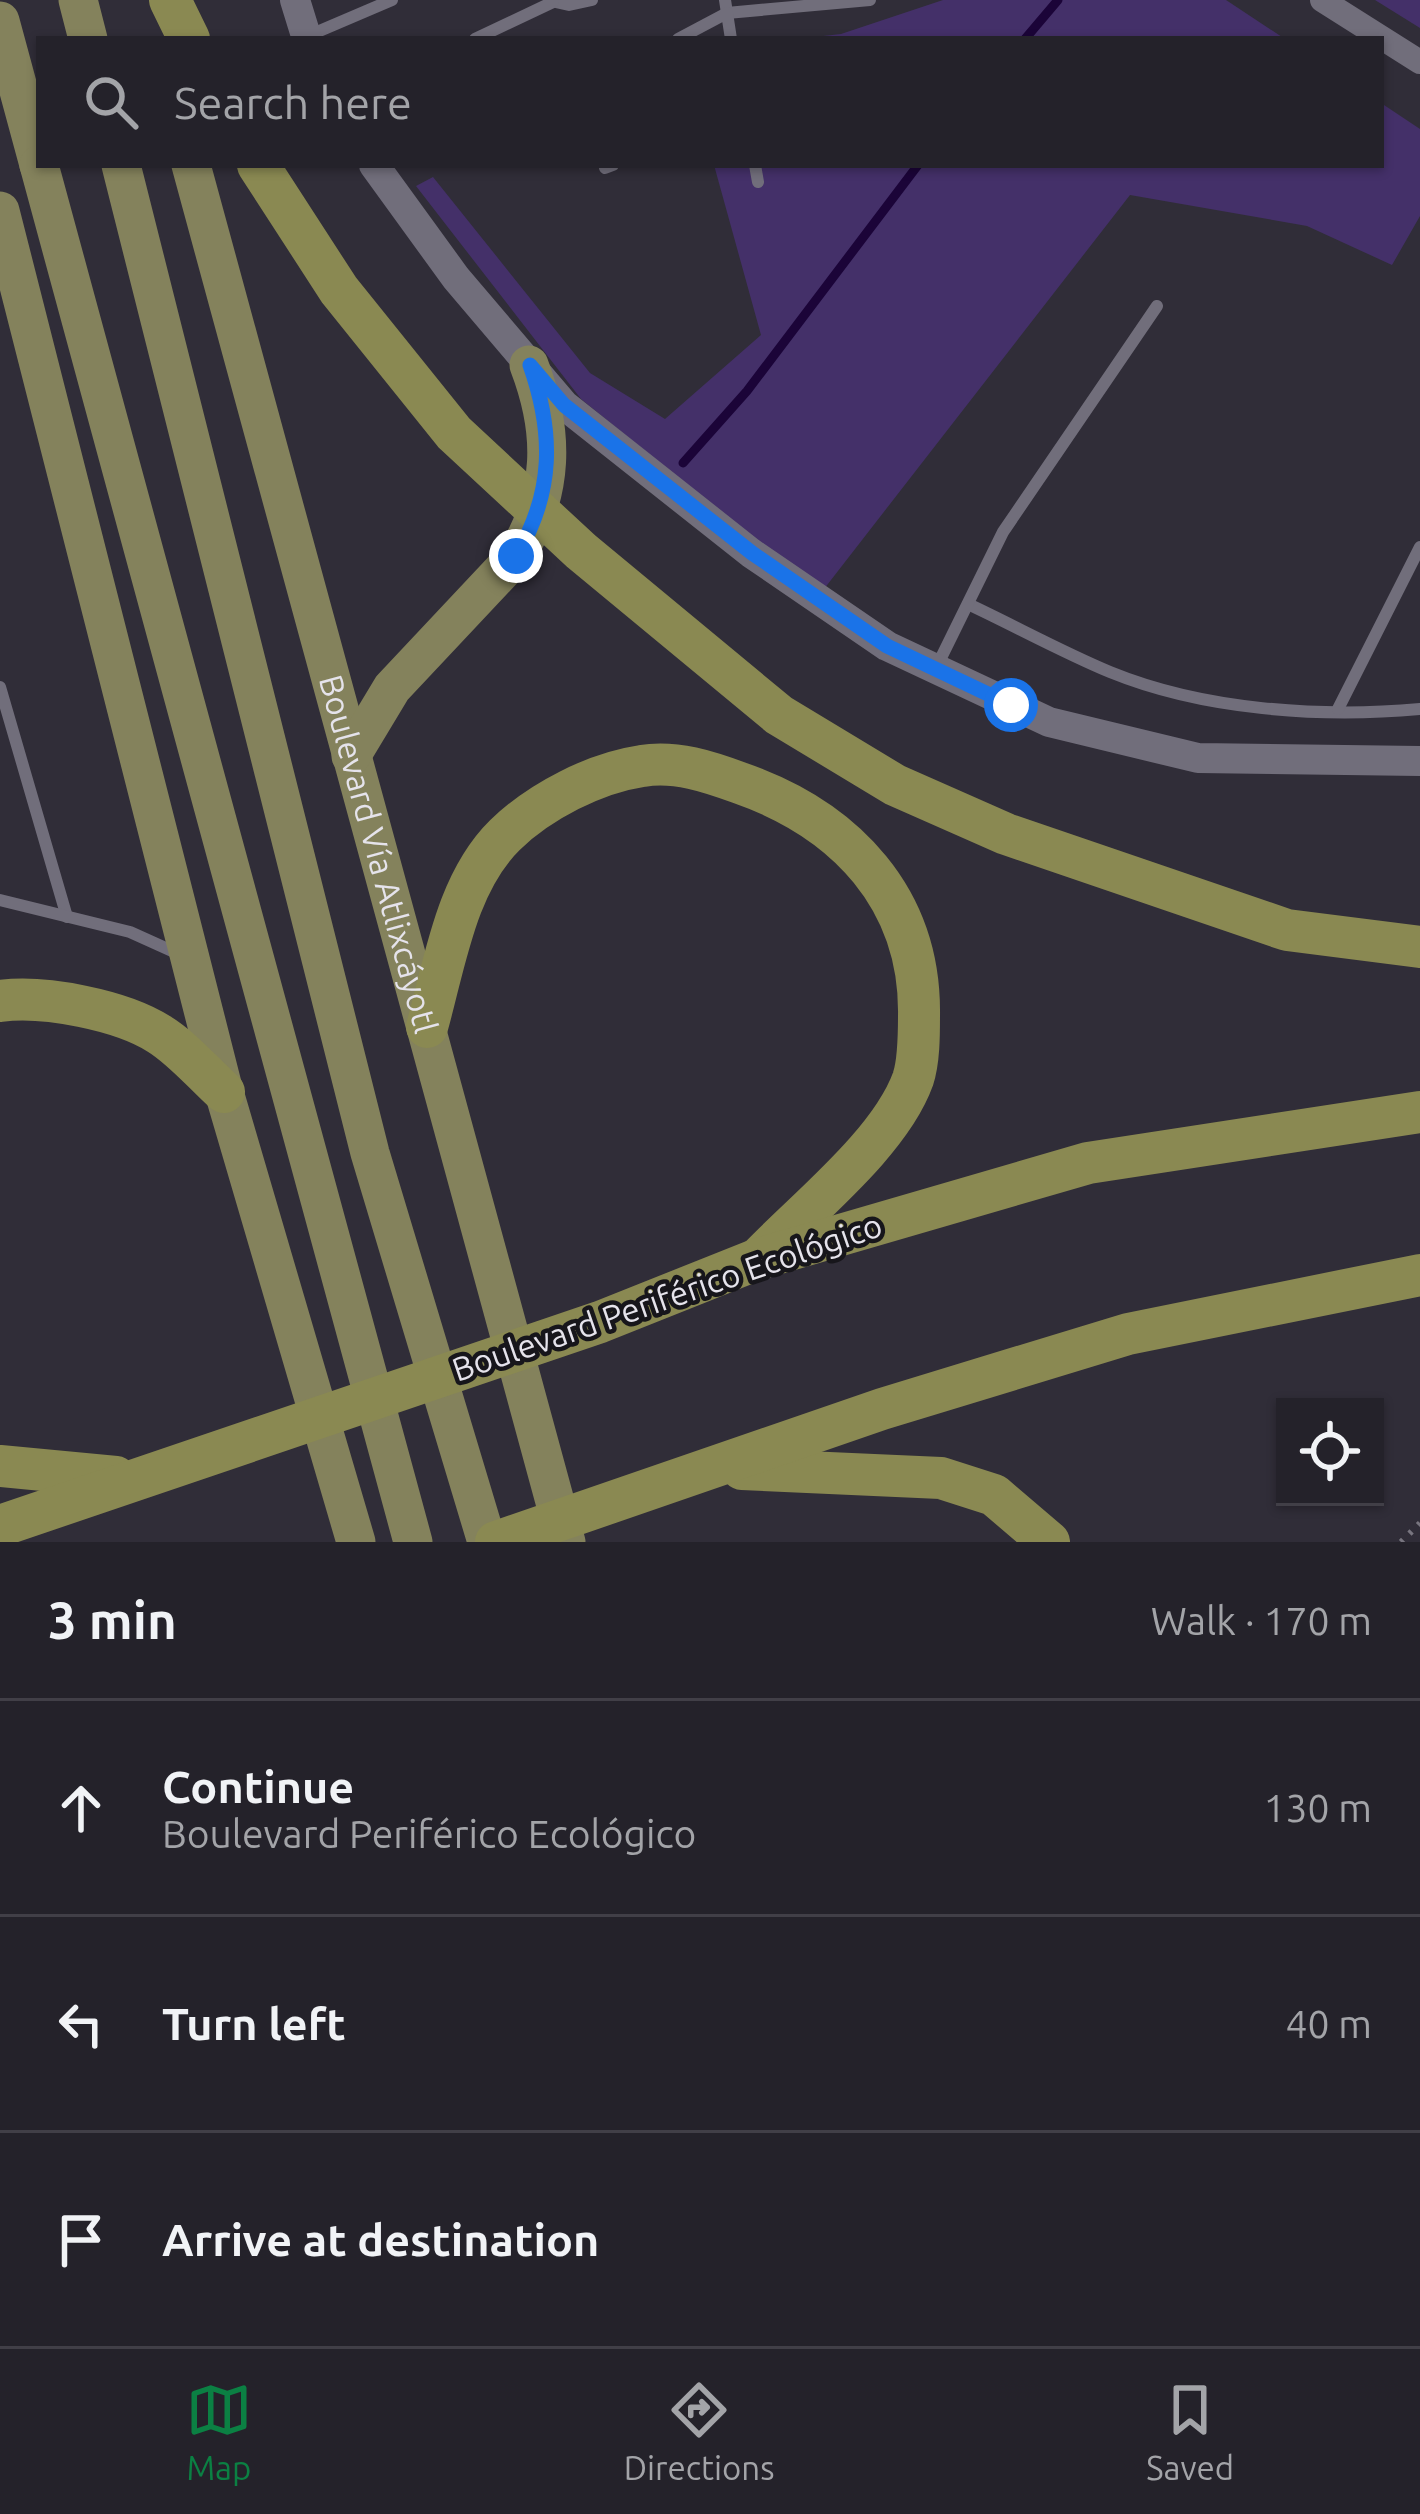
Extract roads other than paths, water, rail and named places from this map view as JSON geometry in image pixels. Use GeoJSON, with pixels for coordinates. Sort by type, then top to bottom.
{"type":"FeatureCollection","features":[{"type":"Feature","properties":{"kind":"highway"},"geometry":{"type":"LineString","coordinates":[[167,0],[187,36]]}},
{"type":"Feature","properties":{"kind":"highway"},"geometry":{"type":"LineString","coordinates":[[260,168],[374,338],[499,479],[779,715],[836,752],[950,812],[1287,930],[1420,947]]}},
{"type":"Feature","properties":{"kind":"highway"},"geometry":{"type":"LineString","coordinates":[[427,1027],[463,898],[504,836],[574,787],[644,765],[700,769],[767,792],[831,826],[874,868],[904,920],[920,976],[913,1078],[888,1125],[758,1259]]}},
{"type":"Feature","properties":{"kind":"highway"},"geometry":{"type":"LineString","coordinates":[[0,1000],[24,998],[82,1007],[158,1033],[224,1092]]}},
{"type":"Feature","properties":{"kind":"highway","name":"Boulevard Periférico Ecológico"},"geometry":{"type":"LineString","coordinates":[[0,1526],[129,1478],[600,1322],[758,1259],[1088,1163],[1420,1112]]}},
{"type":"Feature","properties":{"kind":"highway"},"geometry":{"type":"LineString","coordinates":[[492,1542],[1127,1334],[1420,1276]]}},
{"type":"Feature","properties":{"kind":"highway"},"geometry":{"type":"LineString","coordinates":[[0,1466],[129,1478]]}},
{"type":"Feature","properties":{"kind":"highway"},"geometry":{"type":"LineString","coordinates":[[716,1467],[941,1478],[994,1495],[1049,1542]]}},
{"type":"Feature","properties":{"kind":"main road"},"geometry":{"type":"LineString","coordinates":[[78,0],[87,36]]}},
{"type":"Feature","properties":{"kind":"main road"},"geometry":{"type":"LineString","coordinates":[[167,0],[167,36]]}},
{"type":"Feature","properties":{"kind":"main road"},"geometry":{"type":"LineString","coordinates":[[0,21],[36,154]]}},
{"type":"Feature","properties":{"kind":"main road"},"geometry":{"type":"LineString","coordinates":[[40,168],[413,1542]]}},
{"type":"Feature","properties":{"kind":"main road"},"geometry":{"type":"LineString","coordinates":[[122,168],[370,1153],[492,1542]]}},
{"type":"Feature","properties":{"kind":"main road","name":"Boulevard Vía Atlixcáyotl"},"geometry":{"type":"LineString","coordinates":[[192,168],[566,1542]]}},
{"type":"Feature","properties":{"kind":"main road"},"geometry":{"type":"LineString","coordinates":[[0,211],[224,1092],[356,1542]]}},
{"type":"Feature","properties":{"kind":"main road"},"geometry":{"type":"LineString","coordinates":[[351,756],[374,710],[516,556],[532,530],[542,507],[548,438],[530,365]]}},
{"type":"Feature","properties":{"kind":"street"},"geometry":{"type":"LineString","coordinates":[[295,0],[306,36]]}},
{"type":"Feature","properties":{"kind":"street"},"geometry":{"type":"LineString","coordinates":[[1322,0],[1379,36]]}},
{"type":"Feature","properties":{"kind":"street"},"geometry":{"type":"LineString","coordinates":[[1384,39],[1420,62]]}},
{"type":"Feature","properties":{"kind":"street"},"geometry":{"type":"LineString","coordinates":[[376,168],[456,278],[564,405],[752,553],[887,646],[1049,722],[1198,758],[1415,764]]}},
{"type":"Feature","properties":{"kind":"lane"},"geometry":{"type":"LineString","coordinates":[[311,36],[392,0]]}},
{"type":"Feature","properties":{"kind":"lane"},"geometry":{"type":"LineString","coordinates":[[482,36],[552,1],[592,0]]}},
{"type":"Feature","properties":{"kind":"lane"},"geometry":{"type":"LineString","coordinates":[[682,36],[726,6],[869,0]]}},
{"type":"Feature","properties":{"kind":"lane"},"geometry":{"type":"LineString","coordinates":[[726,6],[731,36]]}},
{"type":"Feature","properties":{"kind":"lane"},"geometry":{"type":"LineString","coordinates":[[756,168],[758,182]]}},
{"type":"Feature","properties":{"kind":"lane"},"geometry":{"type":"LineString","coordinates":[[935,669],[1003,532],[1157,306]]}},
{"type":"Feature","properties":{"kind":"lane"},"geometry":{"type":"LineString","coordinates":[[1338,709],[1420,547]]}},
{"type":"Feature","properties":{"kind":"lane"},"geometry":{"type":"LineString","coordinates":[[968,604],[1112,673],[1195,697],[1281,709],[1418,707]]}},
{"type":"Feature","properties":{"kind":"lane"},"geometry":{"type":"LineString","coordinates":[[0,687],[5,721],[67,916]]}},
{"type":"Feature","properties":{"kind":"lane"},"geometry":{"type":"LineString","coordinates":[[0,900],[130,932],[193,960]]}},
{"type":"Feature","properties":{"kind":"waterway"},"geometry":{"type":"LineString","coordinates":[[1028,36],[1058,0]]}},
{"type":"Feature","properties":{"kind":"waterway"},"geometry":{"type":"LineString","coordinates":[[683,463],[747,391],[916,168]]}}]}
